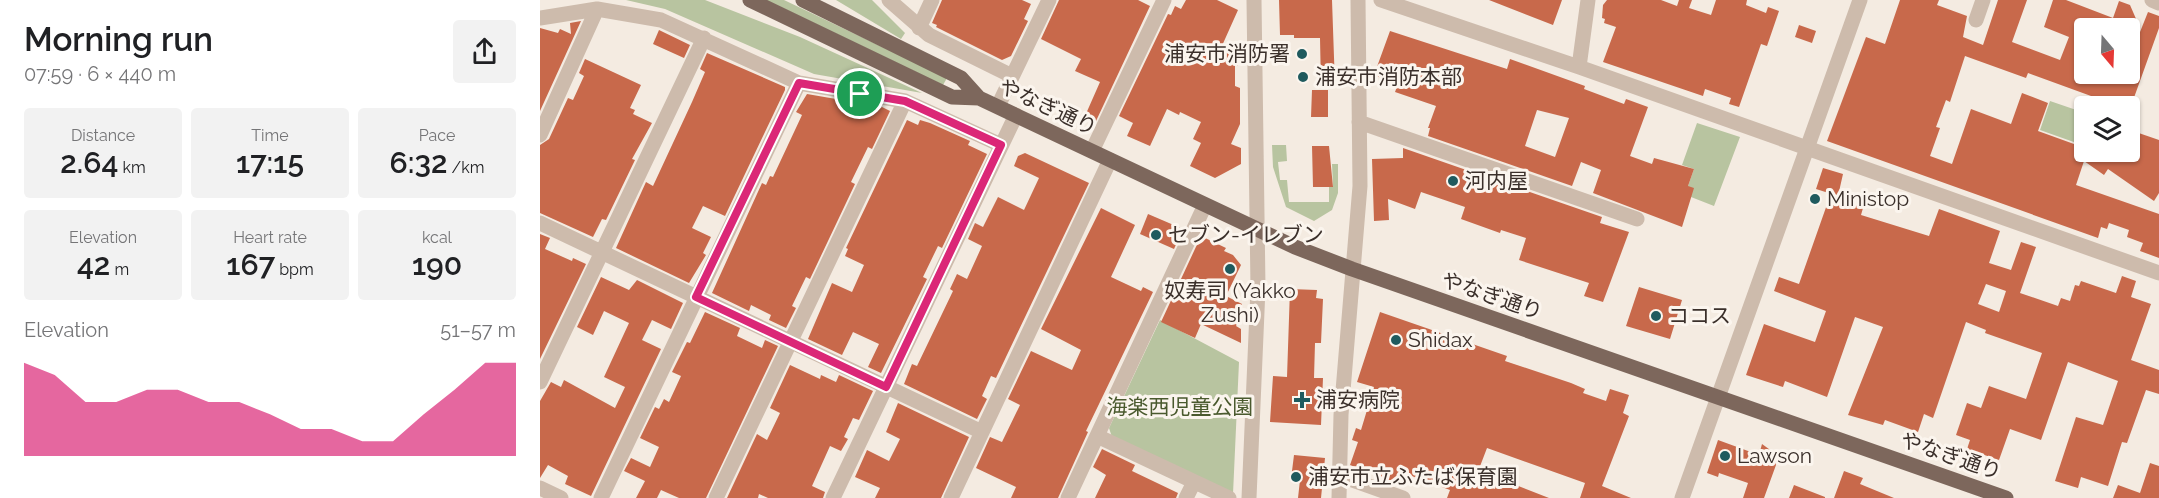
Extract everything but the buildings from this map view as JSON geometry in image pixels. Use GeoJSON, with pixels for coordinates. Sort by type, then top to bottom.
{"type":"FeatureCollection","features":[{"type":"Feature","properties":{"kind":"main road"},"geometry":{"type":"LineString","coordinates":[[750,0],[952,97],[980,98]]}},
{"type":"Feature","properties":{"kind":"main road"},"geometry":{"type":"LineString","coordinates":[[803,0],[961,78],[980,98]]}},
{"type":"Feature","properties":{"kind":"main road","name":"やなぎ通り"},"geometry":{"type":"LineString","coordinates":[[980,98],[1205,205],[1352,269],[2006,498]]}},
{"type":"Feature","properties":{"kind":"street"},"geometry":{"type":"LineString","coordinates":[[889,0],[919,28],[947,46],[1012,76]]}},
{"type":"Feature","properties":{"kind":"street"},"geometry":{"type":"LineString","coordinates":[[919,28],[932,0]]}},
{"type":"Feature","properties":{"kind":"street"},"geometry":{"type":"LineString","coordinates":[[998,106],[1049,0]]}},
{"type":"Feature","properties":{"kind":"street"},"geometry":{"type":"LineString","coordinates":[[1092,151],[1164,0]]}},
{"type":"Feature","properties":{"kind":"street"},"geometry":{"type":"LineString","coordinates":[[1249,498],[1258,288],[1254,0]]}},
{"type":"Feature","properties":{"kind":"street"},"geometry":{"type":"LineString","coordinates":[[1339,498],[1341,415],[1360,186],[1358,0]]}},
{"type":"Feature","properties":{"kind":"street"},"geometry":{"type":"LineString","coordinates":[[1381,0],[1579,67],[2159,273]]}},
{"type":"Feature","properties":{"kind":"street"},"geometry":{"type":"LineString","coordinates":[[1579,67],[1588,0]]}},
{"type":"Feature","properties":{"kind":"street"},"geometry":{"type":"LineString","coordinates":[[1682,498],[1860,0]]}},
{"type":"Feature","properties":{"kind":"street"},"geometry":{"type":"LineString","coordinates":[[1976,20],[1983,0]]}},
{"type":"Feature","properties":{"kind":"street"},"geometry":{"type":"LineString","coordinates":[[2152,0],[2159,3]]}},
{"type":"Feature","properties":{"kind":"street"},"geometry":{"type":"LineString","coordinates":[[540,18],[597,9],[661,20],[799,83],[905,101],[1001,145]]}},
{"type":"Feature","properties":{"kind":"street"},"geometry":{"type":"LineString","coordinates":[[540,135],[597,9]]}},
{"type":"Feature","properties":{"kind":"street"},"geometry":{"type":"LineString","coordinates":[[540,382],[704,38]]}},
{"type":"Feature","properties":{"kind":"street"},"geometry":{"type":"LineString","coordinates":[[601,498],[799,83]]}},
{"type":"Feature","properties":{"kind":"street"},"geometry":{"type":"LineString","coordinates":[[716,498],[905,101]]}},
{"type":"Feature","properties":{"kind":"street"},"geometry":{"type":"LineString","coordinates":[[833,498],[1016,115]]}},
{"type":"Feature","properties":{"kind":"street"},"geometry":{"type":"LineString","coordinates":[[1359,122],[1636,219]]}},
{"type":"Feature","properties":{"kind":"street"},"geometry":{"type":"LineString","coordinates":[[951,498],[1110,160]]}},
{"type":"Feature","properties":{"kind":"street"},"geometry":{"type":"LineString","coordinates":[[1068,498],[1205,205]]}},
{"type":"Feature","properties":{"kind":"street"},"geometry":{"type":"LineString","coordinates":[[540,224],[982,432]]}},
{"type":"Feature","properties":{"kind":"street"},"geometry":{"type":"LineString","coordinates":[[1097,436],[1229,498]]}},
{"type":"Feature","properties":{"kind":"street"},"geometry":{"type":"LineString","coordinates":[[1341,476],[1403,498]]}},
{"type":"Feature","properties":{"kind":"street"},"geometry":{"type":"LineString","coordinates":[[1186,498],[1194,482]]}},
{"type":"Feature","properties":{"kind":"street"},"geometry":{"type":"LineString","coordinates":[[540,488],[561,498]]}},
{"type":"Feature","properties":{"kind":"green space"},"geometry":{"type":"Polygon","coordinates":[[[626,0],[705,0],[800,37],[922,93],[814,74],[665,9],[626,0]]]}},
{"type":"Feature","properties":{"kind":"green space"},"geometry":{"type":"Polygon","coordinates":[[[766,0],[784,0],[947,78],[943,85],[766,0]]]}},
{"type":"Feature","properties":{"kind":"green space"},"geometry":{"type":"Polygon","coordinates":[[[836,0],[872,0],[905,33],[901,39],[836,0]]]}},
{"type":"Feature","properties":{"kind":"green space"},"geometry":{"type":"Polygon","coordinates":[[[2050,101],[2074,109],[2074,142],[2040,130],[2050,101]]]}},
{"type":"Feature","properties":{"kind":"green space"},"geometry":{"type":"Polygon","coordinates":[[[1697,123],[1740,137],[1714,206],[1691,197],[1688,186],[1694,169],[1682,165],[1697,123]]]}},
{"type":"Feature","properties":{"kind":"green space"},"geometry":{"type":"Polygon","coordinates":[[[1272,145],[1286,145],[1287,161],[1278,162],[1280,180],[1287,180],[1289,202],[1329,202],[1329,187],[1333,186],[1332,164],[1338,164],[1338,193],[1332,210],[1314,221],[1286,207],[1273,167],[1272,145]]]}},
{"type":"Feature","properties":{"kind":"green space","name":"海楽西児童公園"},"geometry":{"type":"Polygon","coordinates":[[[1160,320],[1239,362],[1233,494],[1112,437],[1109,428],[1160,320]]]}},
{"type":"Feature","properties":{"kind":"place","name":"浦安市消防署"},"geometry":{"type":"Point","coordinates":[1302,54]}},
{"type":"Feature","properties":{"kind":"place","name":"浦安市消防本部"},"geometry":{"type":"Point","coordinates":[1303,77]}},
{"type":"Feature","properties":{"kind":"place","name":"河内屋"},"geometry":{"type":"Point","coordinates":[1453,181]}},
{"type":"Feature","properties":{"kind":"place","name":"Ministop"},"geometry":{"type":"Point","coordinates":[1815,199]}},
{"type":"Feature","properties":{"kind":"place","name":"セブン-イレブン"},"geometry":{"type":"Point","coordinates":[1156,235]}},
{"type":"Feature","properties":{"kind":"place","name":"奴寿司 (Yakko Zushi)"},"geometry":{"type":"Point","coordinates":[1230,269]}},
{"type":"Feature","properties":{"kind":"place","name":"ココス"},"geometry":{"type":"Point","coordinates":[1656,316]}},
{"type":"Feature","properties":{"kind":"place","name":"Shidax"},"geometry":{"type":"Point","coordinates":[1396,340]}},
{"type":"Feature","properties":{"kind":"place","name":"浦安病院"},"geometry":{"type":"Point","coordinates":[1302,400]}},
{"type":"Feature","properties":{"kind":"place","name":"Lawson"},"geometry":{"type":"Point","coordinates":[1725,456]}},
{"type":"Feature","properties":{"kind":"place","name":"浦安市立ふたば保育園"},"geometry":{"type":"Point","coordinates":[1296,477]}},
{"type":"Feature","properties":{"kind":"route"},"geometry":{"type":"LineString","coordinates":[[799,83],[831,91],[860,94],[905,101],[1001,145],[886,387],[696,297],[799,83]]}}]}
